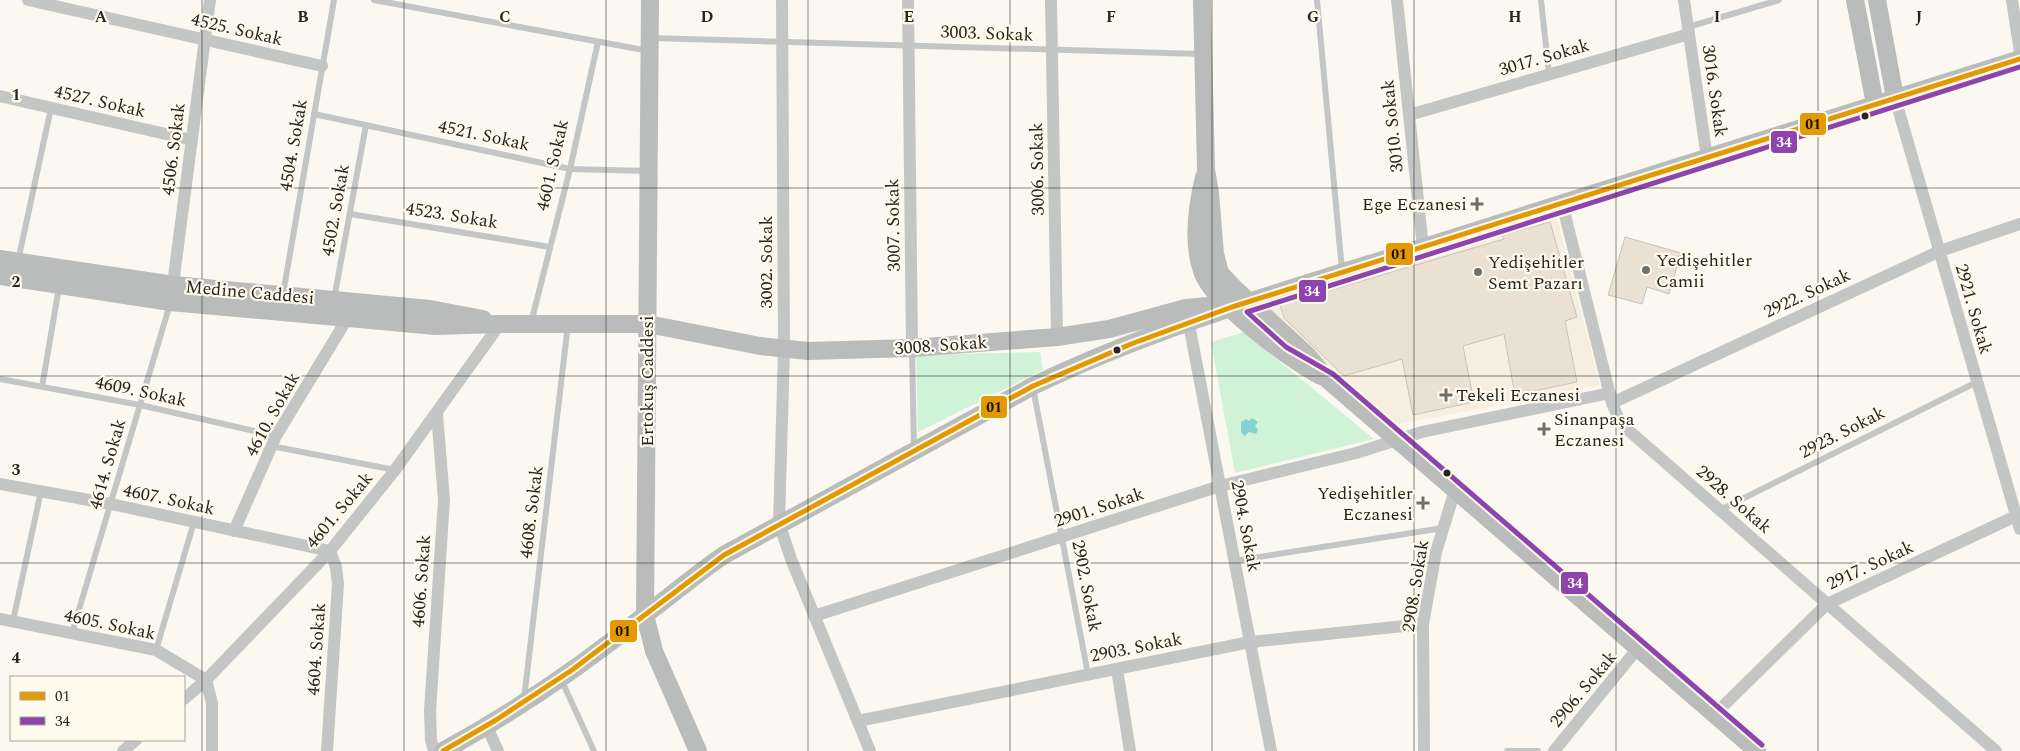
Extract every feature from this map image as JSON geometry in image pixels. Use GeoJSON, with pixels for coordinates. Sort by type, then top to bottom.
{"type":"FeatureCollection","features":[{"type":"Feature","properties":{"kind":"street","name":"4525. Sokak"},"geometry":{"type":"LineString","coordinates":[[28,0],[322,66]]}},
{"type":"Feature","properties":{"kind":"street","name":"4506. Sokak"},"geometry":{"type":"LineString","coordinates":[[172,294],[210,0]]}},
{"type":"Feature","properties":{"kind":"street","name":"Ertokuş Caddesi"},"geometry":{"type":"LineString","coordinates":[[650,0],[645,615],[656,657],[698,751]]}},
{"type":"Feature","properties":{"kind":"street","name":"3002. Sokak"},"geometry":{"type":"LineString","coordinates":[[779,523],[784,350],[782,0]]}},
{"type":"Feature","properties":{"kind":"street","name":"3007. Sokak"},"geometry":{"type":"LineString","coordinates":[[908,0],[912,348]]}},
{"type":"Feature","properties":{"kind":"street","name":"3006. Sokak"},"geometry":{"type":"LineString","coordinates":[[1052,0],[1056,337]]}},
{"type":"Feature","properties":{"kind":"street"},"geometry":{"type":"LineString","coordinates":[[1202,0],[1206,169],[1216,263],[1226,280],[1308,356],[1328,380],[1757,751]]}},
{"type":"Feature","properties":{"kind":"street","name":"3010. Sokak"},"geometry":{"type":"LineString","coordinates":[[1397,0],[1423,248]]}},
{"type":"Feature","properties":{"kind":"street","name":"3016. Sokak"},"geometry":{"type":"LineString","coordinates":[[1684,0],[1707,158]]}},
{"type":"Feature","properties":{"kind":"street"},"geometry":{"type":"LineString","coordinates":[[1855,0],[1875,104]]}},
{"type":"Feature","properties":{"kind":"street"},"geometry":{"type":"LineString","coordinates":[[1877,0],[1895,98]]}},
{"type":"Feature","properties":{"kind":"street"},"geometry":{"type":"LineString","coordinates":[[2012,0],[2020,52]]}},
{"type":"Feature","properties":{"kind":"street","name":"3017. Sokak"},"geometry":{"type":"LineString","coordinates":[[1409,114],[1549,74],[1689,30]]}},
{"type":"Feature","properties":{"kind":"street"},"geometry":{"type":"LineString","coordinates":[[443,751],[487,727],[561,678],[645,615],[689,579],[724,555],[779,523],[1033,386],[1187,316],[1232,309],[2020,59]]}},
{"type":"Feature","properties":{"kind":"street","name":"4527. Sokak"},"geometry":{"type":"LineString","coordinates":[[0,96],[192,140]]}},
{"type":"Feature","properties":{"kind":"street","name":"2921. Sokak"},"geometry":{"type":"LineString","coordinates":[[1895,98],[2019,523]]}},
{"type":"Feature","properties":{"kind":"street"},"geometry":{"type":"LineString","coordinates":[[1187,316],[1198,286],[1197,216],[1206,169]]}},
{"type":"Feature","properties":{"kind":"street","name":"2928. Sokak"},"geometry":{"type":"LineString","coordinates":[[1562,203],[1611,398],[1618,417],[1627,429],[1996,751]]}},
{"type":"Feature","properties":{"kind":"street","name":"2922. Sokak"},"geometry":{"type":"LineString","coordinates":[[1397,439],[1450,425],[1611,398],[1940,251],[2020,224]]}},
{"type":"Feature","properties":{"kind":"street"},"geometry":{"type":"LineString","coordinates":[[1199,258],[1201,270],[1209,286],[1232,309],[1282,353],[1328,380]]}},
{"type":"Feature","properties":{"kind":"street","name":"Medine Caddesi"},"geometry":{"type":"LineString","coordinates":[[9,261],[172,294],[283,295],[450,312],[500,324]]}},
{"type":"Feature","properties":{"kind":"street","name":"Medine Caddesi"},"geometry":{"type":"LineString","coordinates":[[0,276],[59,285],[172,294],[347,318],[436,326],[648,324]]}},
{"type":"Feature","properties":{"kind":"street","name":"3008. Sokak"},"geometry":{"type":"LineString","coordinates":[[648,324],[784,350],[839,351],[912,348],[1056,337],[1187,316]]}},
{"type":"Feature","properties":{"kind":"street","name":"2904. Sokak"},"geometry":{"type":"LineString","coordinates":[[1187,316],[1270,751]]}},
{"type":"Feature","properties":{"kind":"street","name":"4610. Sokak"},"geometry":{"type":"LineString","coordinates":[[234,531],[273,441],[347,318]]}},
{"type":"Feature","properties":{"kind":"street","name":"4601. Sokak"},"geometry":{"type":"LineString","coordinates":[[185,698],[206,680],[330,551],[437,414],[500,324]]}},
{"type":"Feature","properties":{"kind":"street","name":"4606. Sokak"},"geometry":{"type":"LineString","coordinates":[[434,751],[431,740],[430,711],[444,500],[437,414]]}},
{"type":"Feature","properties":{"kind":"street","name":"2901. Sokak"},"geometry":{"type":"LineString","coordinates":[[814,616],[1220,486],[1356,453],[1397,439]]}},
{"type":"Feature","properties":{"kind":"street","name":"4607. Sokak"},"geometry":{"type":"LineString","coordinates":[[0,484],[111,504],[330,551]]}},
{"type":"Feature","properties":{"kind":"street","name":"2908. Sokak"},"geometry":{"type":"LineString","coordinates":[[1424,751],[1423,624],[1430,576],[1455,490]]}},
{"type":"Feature","properties":{"kind":"street"},"geometry":{"type":"LineString","coordinates":[[779,523],[791,559],[870,751]]}},
{"type":"Feature","properties":{"kind":"street","name":"2917. Sokak"},"geometry":{"type":"LineString","coordinates":[[1715,714],[1827,604],[2019,523]]}},
{"type":"Feature","properties":{"kind":"street","name":"4604. Sokak"},"geometry":{"type":"LineString","coordinates":[[327,751],[338,584],[336,567],[330,551]]}},
{"type":"Feature","properties":{"kind":"street","name":"4605. Sokak"},"geometry":{"type":"LineString","coordinates":[[0,619],[156,650],[206,680]]}},
{"type":"Feature","properties":{"kind":"street","name":"2903. Sokak"},"geometry":{"type":"LineString","coordinates":[[858,721],[1250,642],[1423,624]]}},
{"type":"Feature","properties":{"kind":"street","name":"2906. Sokak"},"geometry":{"type":"LineString","coordinates":[[1554,751],[1638,648]]}},
{"type":"Feature","properties":{"kind":"street"},"geometry":{"type":"LineString","coordinates":[[1117,669],[1130,751]]}},
{"type":"Feature","properties":{"kind":"street"},"geometry":{"type":"LineString","coordinates":[[206,680],[212,703],[212,751]]}},
{"type":"Feature","properties":{"kind":"street"},"geometry":{"type":"LineString","coordinates":[[487,727],[498,751]]}},
{"type":"Feature","properties":{"kind":"street"},"geometry":{"type":"LineString","coordinates":[[123,751],[135,741]]}},
{"type":"Feature","properties":{"kind":"lane","name":"4504. Sokak"},"geometry":{"type":"LineString","coordinates":[[283,295],[334,0]]}},
{"type":"Feature","properties":{"kind":"lane","name":"3003. Sokak"},"geometry":{"type":"LineString","coordinates":[[374,0],[598,42],[650,45],[782,42],[1203,54]]}},
{"type":"Feature","properties":{"kind":"lane"},"geometry":{"type":"LineString","coordinates":[[1317,0],[1342,273]]}},
{"type":"Feature","properties":{"kind":"lane"},"geometry":{"type":"LineString","coordinates":[[1541,0],[1549,74]]}},
{"type":"Feature","properties":{"kind":"lane","name":"3017. Sokak"},"geometry":{"type":"LineString","coordinates":[[1689,30],[1779,0]]}},
{"type":"Feature","properties":{"kind":"lane","name":"4601. Sokak"},"geometry":{"type":"LineString","coordinates":[[531,324],[570,169],[598,42]]}},
{"type":"Feature","properties":{"kind":"lane"},"geometry":{"type":"LineString","coordinates":[[9,261],[51,108]]}},
{"type":"Feature","properties":{"kind":"lane","name":"4521. Sokak"},"geometry":{"type":"LineString","coordinates":[[314,114],[570,169],[649,171]]}},
{"type":"Feature","properties":{"kind":"lane","name":"4502. Sokak"},"geometry":{"type":"LineString","coordinates":[[334,300],[366,125]]}},
{"type":"Feature","properties":{"kind":"lane","name":"4523. Sokak"},"geometry":{"type":"LineString","coordinates":[[350,214],[550,247]]}},
{"type":"Feature","properties":{"kind":"lane"},"geometry":{"type":"LineString","coordinates":[[42,387],[59,285]]}},
{"type":"Feature","properties":{"kind":"lane","name":"4614. Sokak"},"geometry":{"type":"LineString","coordinates":[[72,633],[172,294]]}},
{"type":"Feature","properties":{"kind":"lane","name":"4608. Sokak"},"geometry":{"type":"LineString","coordinates":[[523,703],[568,324]]}},
{"type":"Feature","properties":{"kind":"lane","name":"3007. Sokak"},"geometry":{"type":"LineString","coordinates":[[912,348],[914,450]]}},
{"type":"Feature","properties":{"kind":"lane","name":"4609. Sokak"},"geometry":{"type":"LineString","coordinates":[[0,379],[140,405],[273,441],[395,470]]}},
{"type":"Feature","properties":{"kind":"lane","name":"2923. Sokak"},"geometry":{"type":"LineString","coordinates":[[1720,510],[1977,382]]}},
{"type":"Feature","properties":{"kind":"lane","name":"2902. Sokak"},"geometry":{"type":"LineString","coordinates":[[1033,386],[1088,674]]}},
{"type":"Feature","properties":{"kind":"lane"},"geometry":{"type":"LineString","coordinates":[[13,621],[40,491]]}},
{"type":"Feature","properties":{"kind":"lane"},"geometry":{"type":"LineString","coordinates":[[156,650],[194,522]]}},
{"type":"Feature","properties":{"kind":"lane"},"geometry":{"type":"LineString","coordinates":[[1234,560],[1443,528]]}},
{"type":"Feature","properties":{"kind":"lane"},"geometry":{"type":"LineString","coordinates":[[561,678],[594,751]]}},
{"type":"Feature","properties":{"kind":"lane"},"geometry":{"type":"LineString","coordinates":[[1507,751],[1538,751]]}},
{"type":"Feature","properties":{"kind":"shaded area"},"geometry":{"type":"Polygon","coordinates":[[[1556,214],[1600,385],[1396,425],[1332,372],[1267,305],[1556,214]]]}},
{"type":"Feature","properties":{"kind":"green space"},"geometry":{"type":"Polygon","coordinates":[[[1244,332],[1374,439],[1235,473],[1211,342],[1244,332]]]}},
{"type":"Feature","properties":{"kind":"green space"},"geometry":{"type":"Polygon","coordinates":[[[1040,352],[1043,370],[918,432],[916,355],[1040,352]]]}},
{"type":"Feature","properties":{"kind":"water"},"geometry":{"type":"Polygon","coordinates":[[[1252,418],[1258,422],[1255,426],[1258,430],[1256,434],[1249,432],[1244,436],[1241,431],[1241,422],[1246,419],[1249,421],[1252,418]]]}},
{"type":"Feature","properties":{"kind":"building","name":"Yedişehitler Semt Pazarı"},"geometry":{"type":"Polygon","coordinates":[[[1550,222],[1577,317],[1565,321],[1577,382],[1515,395],[1504,334],[1463,346],[1474,402],[1413,415],[1402,359],[1344,376],[1284,318],[1280,305],[1504,239],[1502,235],[1550,222]]]}},
{"type":"Feature","properties":{"kind":"building","name":"Yedişehitler Camii"},"geometry":{"type":"Polygon","coordinates":[[[1625,237],[1681,253],[1669,294],[1647,287],[1642,304],[1608,295],[1625,237]]]}},
{"type":"Feature","properties":{"kind":"transit line","name":"01"},"geometry":{"type":"LineString","coordinates":[[443,751],[496,720],[572,670],[724,555],[1033,386],[1131,344],[1232,307],[2020,59]]}},
{"type":"Feature","properties":{"kind":"transit line","name":"34"},"geometry":{"type":"LineString","coordinates":[[1762,745],[1333,374],[1286,347],[1247,312],[2020,67]]}},
{"type":"Feature","properties":{"kind":"place","name":"Ege Eczanesi"},"geometry":{"type":"Point","coordinates":[1477,204]}},
{"type":"Feature","properties":{"kind":"place","name":"Yedişehitler Camii"},"geometry":{"type":"Point","coordinates":[1646,270]}},
{"type":"Feature","properties":{"kind":"place","name":"Yedişehitler Semt Pazarı"},"geometry":{"type":"Point","coordinates":[1478,272]}},
{"type":"Feature","properties":{"kind":"place","name":"Tekeli Eczanesi"},"geometry":{"type":"Point","coordinates":[1446,395]}},
{"type":"Feature","properties":{"kind":"place","name":"Sinanpaşa Eczanesi"},"geometry":{"type":"Point","coordinates":[1544,429]}},
{"type":"Feature","properties":{"kind":"place","name":"Yedişehitler Eczanesi"},"geometry":{"type":"Point","coordinates":[1423,503]}}]}
